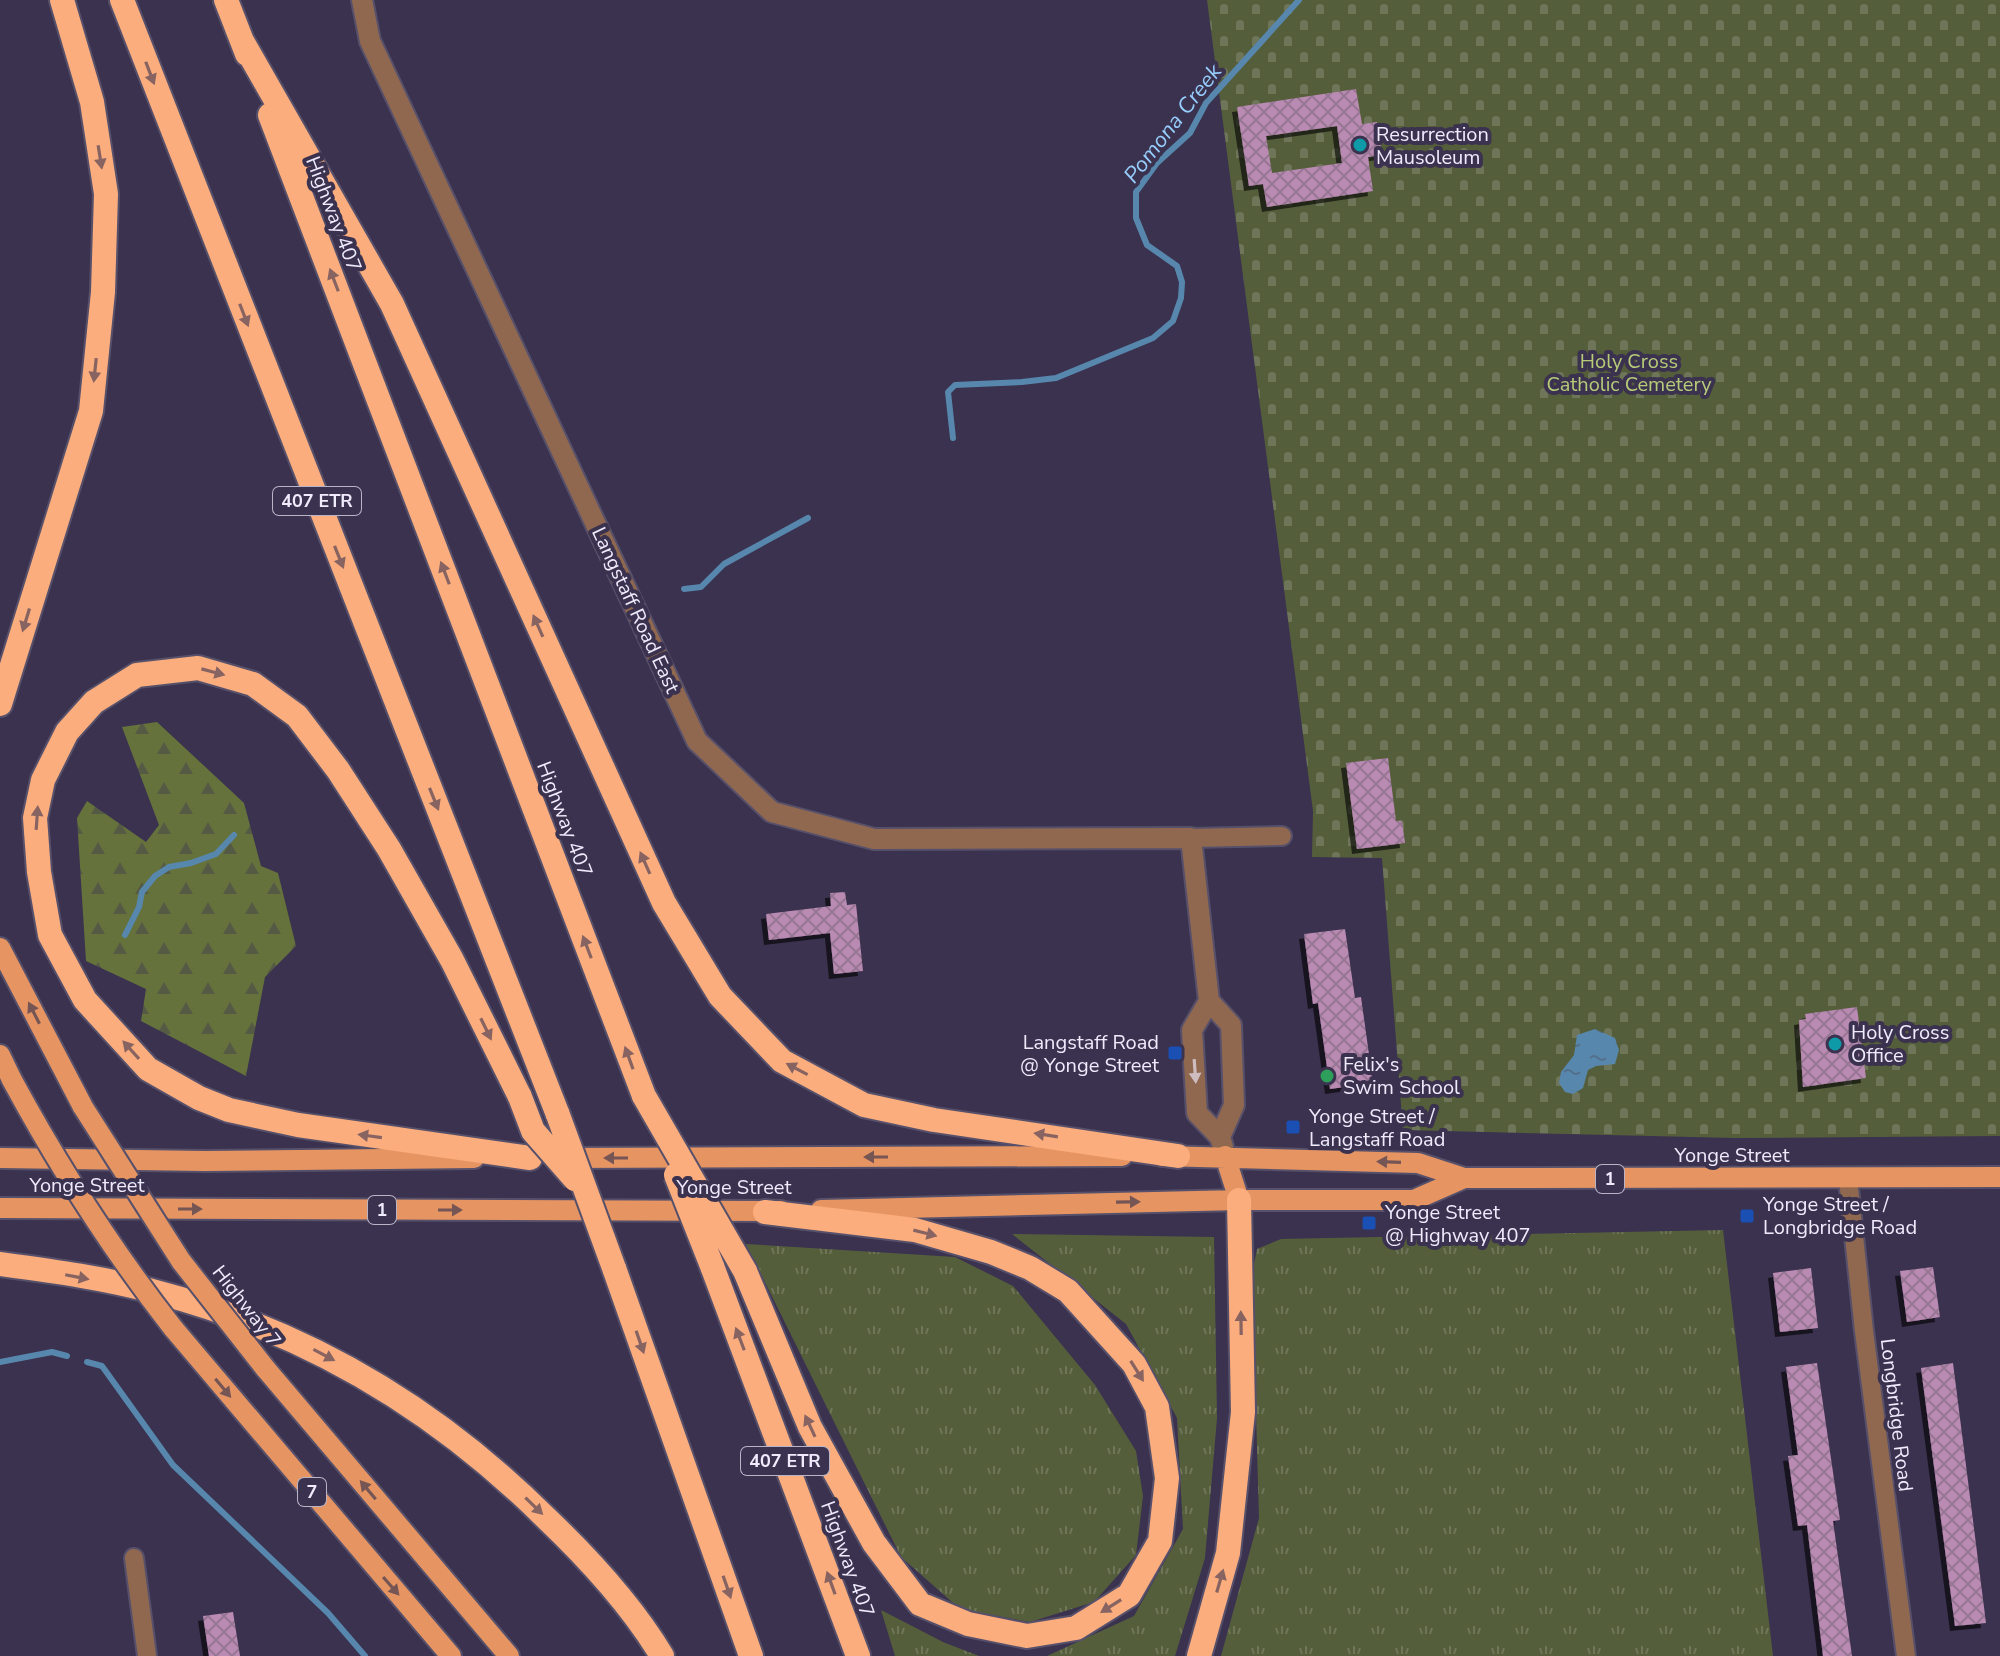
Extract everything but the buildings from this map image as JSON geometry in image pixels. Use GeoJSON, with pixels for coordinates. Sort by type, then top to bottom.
{"type":"FeatureCollection","features":[{"type":"Feature","properties":{"kind":"highway"},"geometry":{"type":"LineString","coordinates":[[0,704],[91,411],[103,292],[106,194],[92,102],[62,0]]}},
{"type":"Feature","properties":{"kind":"highway","name":"407 ETR"},"geometry":{"type":"LineString","coordinates":[[122,0],[558,1115],[751,1656]]}},
{"type":"Feature","properties":{"kind":"highway","name":"Highway 407"},"geometry":{"type":"LineString","coordinates":[[226,0],[644,1096],[712,1266],[858,1656]]}},
{"type":"Feature","properties":{"kind":"highway"},"geometry":{"type":"LineString","coordinates":[[242,41],[392,304],[664,903],[720,996],[782,1061],[864,1105],[934,1120],[1178,1156]]}},
{"type":"Feature","properties":{"kind":"highway"},"geometry":{"type":"LineString","coordinates":[[530,1158],[298,1125],[242,1113],[199,1098],[148,1069],[85,1000],[50,935],[39,872],[35,818],[43,780],[67,732],[94,702],[137,675],[198,668],[253,684],[297,716],[338,770],[389,849],[452,960],[520,1097],[533,1131],[587,1193]]}},
{"type":"Feature","properties":{"kind":"highway"},"geometry":{"type":"LineString","coordinates":[[644,1096],[745,1271],[810,1427],[874,1543],[920,1604],[968,1624],[1027,1636],[1076,1628],[1129,1595],[1160,1541],[1167,1478],[1157,1407],[1134,1364],[1068,1291],[1030,1268],[991,1252],[928,1234],[765,1212]]}},
{"type":"Feature","properties":{"kind":"highway"},"geometry":{"type":"LineString","coordinates":[[1199,1656],[1228,1553],[1243,1412],[1239,1200]]}},
{"type":"Feature","properties":{"kind":"highway"},"geometry":{"type":"LineString","coordinates":[[0,1264],[154,1291],[212,1309],[305,1345],[382,1386],[499,1471],[588,1558],[662,1656]]}},
{"type":"Feature","properties":{"kind":"main road","name":"Highway 7"},"geometry":{"type":"LineString","coordinates":[[0,948],[83,1107],[181,1261],[265,1368],[509,1656]]}},
{"type":"Feature","properties":{"kind":"main road","name":"7"},"geometry":{"type":"LineString","coordinates":[[0,1055],[79,1196],[132,1276],[451,1656]]}},
{"type":"Feature","properties":{"kind":"main road","name":"Yonge Street"},"geometry":{"type":"LineString","coordinates":[[0,1158],[205,1161],[1178,1156],[1222,1147],[1418,1163],[1464,1178],[2000,1177]]}},
{"type":"Feature","properties":{"kind":"main road"},"geometry":{"type":"LineString","coordinates":[[1222,1147],[1239,1200]]}},
{"type":"Feature","properties":{"kind":"main road","name":"Yonge Street"},"geometry":{"type":"LineString","coordinates":[[0,1208],[765,1212],[1239,1200],[1414,1200],[1464,1178]]}},
{"type":"Feature","properties":{"kind":"street","name":"Langstaff Road East"},"geometry":{"type":"LineString","coordinates":[[362,0],[370,41],[697,741],[772,812],[874,839],[1282,836]]}},
{"type":"Feature","properties":{"kind":"street"},"geometry":{"type":"LineString","coordinates":[[1191,838],[1209,1001],[1231,1025],[1234,1105],[1222,1147]]}},
{"type":"Feature","properties":{"kind":"street"},"geometry":{"type":"LineString","coordinates":[[1209,1001],[1192,1030],[1197,1113],[1222,1147]]}},
{"type":"Feature","properties":{"kind":"street","name":"Longbridge Road"},"geometry":{"type":"LineString","coordinates":[[1848,1179],[1863,1323],[1906,1656]]}},
{"type":"Feature","properties":{"kind":"street"},"geometry":{"type":"LineString","coordinates":[[134,1558],[147,1656]]}},
{"type":"Feature","properties":{"kind":"green space","name":"Holy Cross Catholic Cemetery"},"geometry":{"type":"Polygon","coordinates":[[[1207,0],[2000,0],[2000,1136],[1736,1138],[1403,1130],[1382,858],[1312,857],[1313,811],[1207,0]]]}},
{"type":"Feature","properties":{"kind":"green space"},"geometry":{"type":"Polygon","coordinates":[[[157,722],[244,803],[261,866],[278,873],[296,946],[265,977],[246,1076],[141,1021],[146,989],[86,961],[77,818],[87,801],[146,842],[159,825],[122,727],[157,722]]]}},
{"type":"Feature","properties":{"kind":"green space"},"geometry":{"type":"Polygon","coordinates":[[[1723,1230],[1773,1656],[1221,1656],[1259,1518],[1252,1274],[1257,1249],[1281,1239],[1723,1230]]]}},
{"type":"Feature","properties":{"kind":"green space"},"geometry":{"type":"Polygon","coordinates":[[[1012,1234],[1214,1237],[1217,1418],[1205,1558],[1175,1656],[1047,1656],[1134,1616],[1183,1529],[1177,1418],[1126,1324],[1012,1234]]]}},
{"type":"Feature","properties":{"kind":"green space"},"geometry":{"type":"Polygon","coordinates":[[[746,1244],[955,1257],[1013,1286],[1095,1385],[1136,1451],[1143,1496],[1136,1555],[1094,1602],[1030,1622],[960,1609],[901,1557],[746,1244]]]}},
{"type":"Feature","properties":{"kind":"green space"},"geometry":{"type":"Polygon","coordinates":[[[881,1610],[943,1642],[979,1656],[895,1656],[881,1610]]]}},
{"type":"Feature","properties":{"kind":"water"},"geometry":{"type":"Polygon","coordinates":[[[1595,1029],[1615,1038],[1619,1050],[1615,1064],[1588,1070],[1583,1088],[1573,1094],[1565,1092],[1559,1083],[1561,1072],[1574,1055],[1577,1035],[1595,1029]]]}},
{"type":"Feature","properties":{"kind":"waterway","name":"Pomona Creek"},"geometry":{"type":"LineString","coordinates":[[953,438],[948,392],[955,385],[1056,378],[1153,338],[1173,321],[1181,298],[1182,282],[1177,266],[1147,245],[1136,218],[1136,192],[1157,163],[1190,133],[1206,103],[1299,0]]}},
{"type":"Feature","properties":{"kind":"waterway","name":"Pomona Creek"},"geometry":{"type":"LineString","coordinates":[[684,589],[701,587],[724,564],[808,518]]}},
{"type":"Feature","properties":{"kind":"waterway","name":"Pomona Creek"},"geometry":{"type":"LineString","coordinates":[[125,935],[139,907],[142,892],[155,876],[169,867],[216,854],[234,835]]}},
{"type":"Feature","properties":{"kind":"waterway"},"geometry":{"type":"LineString","coordinates":[[0,1362],[52,1352],[67,1356]]}},
{"type":"Feature","properties":{"kind":"waterway"},"geometry":{"type":"LineString","coordinates":[[87,1362],[102,1366],[173,1465],[328,1613],[365,1656]]}},
{"type":"Feature","properties":{"kind":"place","name":"Resurrection Mausoleum"},"geometry":{"type":"Point","coordinates":[1360,145]}},
{"type":"Feature","properties":{"kind":"place","name":"Holy Cross Office"},"geometry":{"type":"Point","coordinates":[1835,1044]}},
{"type":"Feature","properties":{"kind":"place","name":"Langstaff Road @ Yonge Street"},"geometry":{"type":"Point","coordinates":[1175,1053]}},
{"type":"Feature","properties":{"kind":"place","name":"Felix's Swim School"},"geometry":{"type":"Point","coordinates":[1327,1076]}},
{"type":"Feature","properties":{"kind":"place","name":"Yonge Street / Langstaff Road"},"geometry":{"type":"Point","coordinates":[1293,1127]}},
{"type":"Feature","properties":{"kind":"place","name":"Yonge Street / Longbridge Road"},"geometry":{"type":"Point","coordinates":[1747,1216]}},
{"type":"Feature","properties":{"kind":"place","name":"Yonge Street @ Highway 407"},"geometry":{"type":"Point","coordinates":[1369,1223]}}]}
